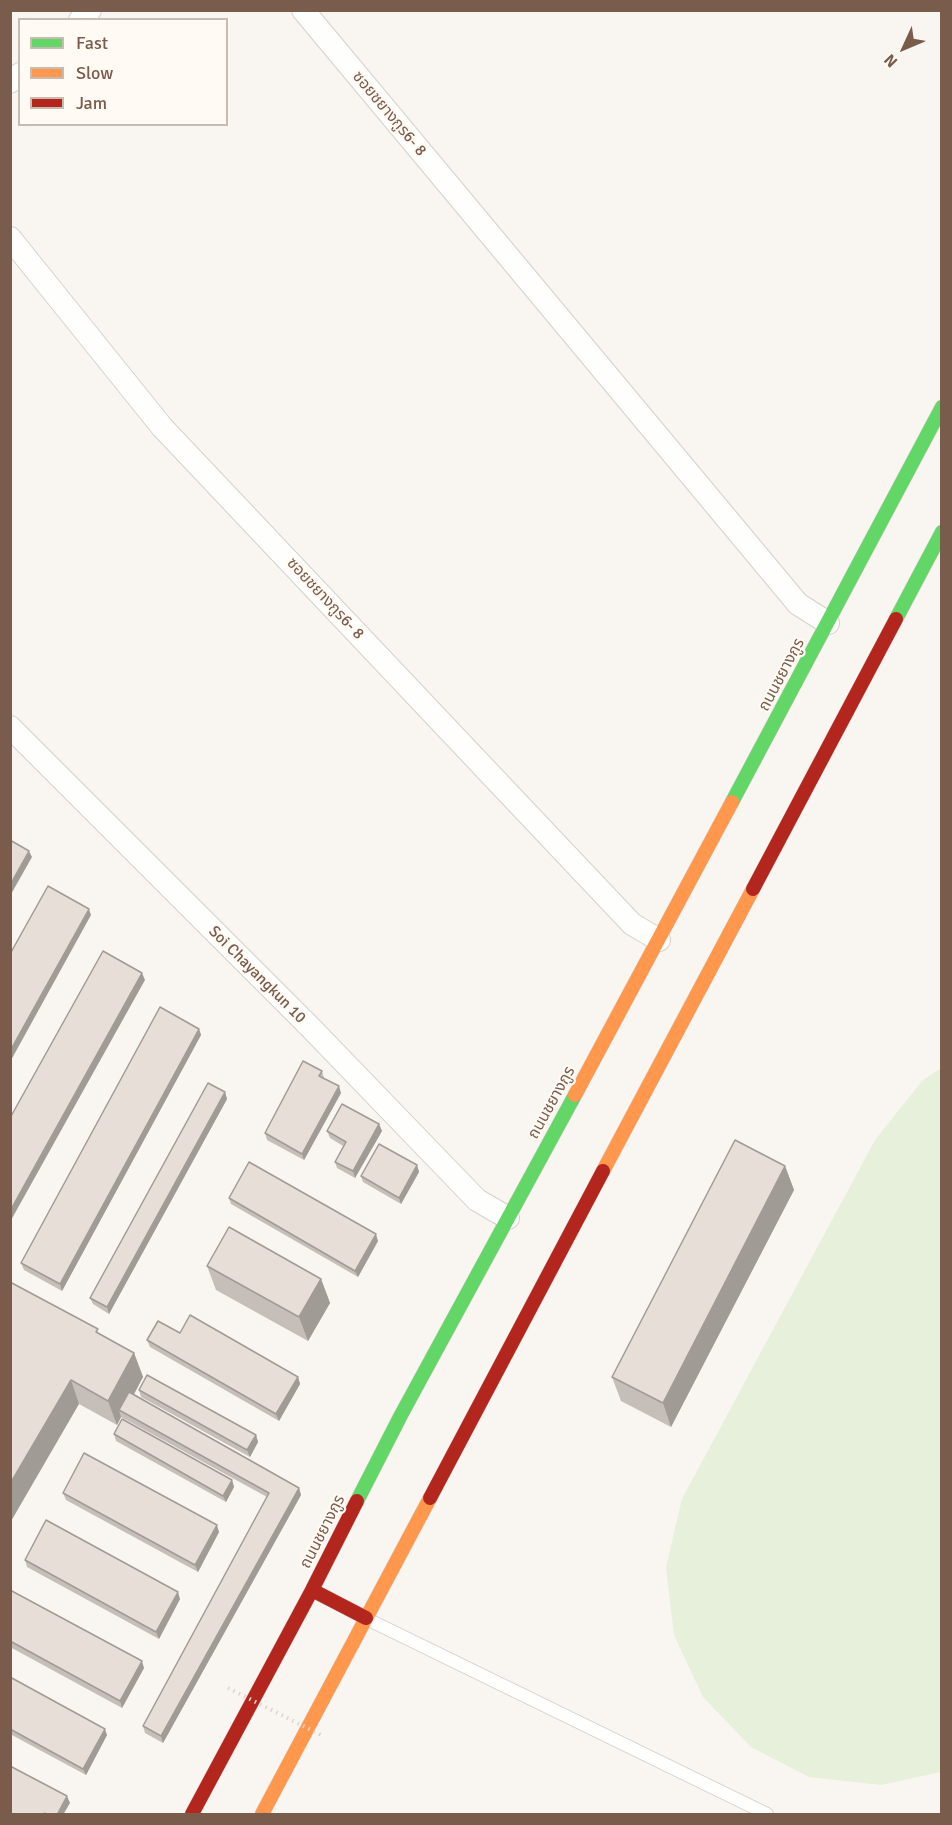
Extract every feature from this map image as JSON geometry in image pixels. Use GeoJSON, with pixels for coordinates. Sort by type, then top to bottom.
{"type":"FeatureCollection","features":[{"type":"Feature","properties":{"kind":"main road","name":"ถนนชยางกูร"},"geometry":{"type":"LineString","coordinates":[[192,1815],[312,1590],[401,1415],[659,940],[942,407]]}},
{"type":"Feature","properties":{"kind":"main road"},"geometry":{"type":"LineString","coordinates":[[262,1815],[942,532]]}},
{"type":"Feature","properties":{"kind":"main road"},"geometry":{"type":"LineString","coordinates":[[312,1590],[366,1618]]}},
{"type":"Feature","properties":{"kind":"street","name":"ซอยชยางกูร6- 8"},"geometry":{"type":"LineString","coordinates":[[303,10],[798,604],[828,623]]}},
{"type":"Feature","properties":{"kind":"street","name":"ซอยชยางกูร6- 8"},"geometry":{"type":"LineString","coordinates":[[10,238],[162,427],[632,924],[659,940]]}},
{"type":"Feature","properties":{"kind":"street","name":"Soi Chayangkun 10"},"geometry":{"type":"LineString","coordinates":[[10,727],[303,1020],[477,1200],[507,1218]]}},
{"type":"Feature","properties":{"kind":"lane"},"geometry":{"type":"LineString","coordinates":[[366,1618],[767,1815]]}},
{"type":"Feature","properties":{"kind":"path"},"geometry":{"type":"LineString","coordinates":[[228,1688],[323,1736]]}},
{"type":"Feature","properties":{"kind":"green space"},"geometry":{"type":"Polygon","coordinates":[[[941,1068],[941,1772],[881,1785],[809,1777],[751,1747],[703,1697],[674,1635],[666,1567],[682,1499],[875,1140],[922,1081],[941,1068]]]}},
{"type":"Feature","properties":{"kind":"building"},"geometry":{"type":"Polygon","coordinates":[[[10,840],[29,851],[10,885],[10,840]]]}},
{"type":"Feature","properties":{"kind":"building"},"geometry":{"type":"Polygon","coordinates":[[[48,886],[89,909],[10,1051],[10,954],[48,886]]]}},
{"type":"Feature","properties":{"kind":"building"},"geometry":{"type":"Polygon","coordinates":[[[103,951],[142,973],[10,1211],[10,1118],[103,951]]]}},
{"type":"Feature","properties":{"kind":"building"},"geometry":{"type":"Polygon","coordinates":[[[160,1007],[199,1029],[60,1284],[21,1263],[160,1007]]]}},
{"type":"Feature","properties":{"kind":"building"},"geometry":{"type":"Polygon","coordinates":[[[303,1061],[322,1071],[319,1076],[339,1086],[302,1154],[265,1133],[303,1061]]]}},
{"type":"Feature","properties":{"kind":"building"},"geometry":{"type":"Polygon","coordinates":[[[208,1083],[225,1092],[107,1307],[90,1298],[208,1083]]]}},
{"type":"Feature","properties":{"kind":"building"},"geometry":{"type":"Polygon","coordinates":[[[342,1104],[379,1124],[353,1171],[335,1162],[346,1142],[327,1131],[342,1104]]]}},
{"type":"Feature","properties":{"kind":"building"},"geometry":{"type":"Polygon","coordinates":[[[735,1140],[785,1166],[663,1403],[612,1377],[735,1140]]]}},
{"type":"Feature","properties":{"kind":"building"},"geometry":{"type":"Polygon","coordinates":[[[379,1144],[417,1165],[399,1198],[361,1176],[379,1144]]]}},
{"type":"Feature","properties":{"kind":"building"},"geometry":{"type":"Polygon","coordinates":[[[249,1162],[376,1234],[355,1271],[229,1198],[249,1162]]]}},
{"type":"Feature","properties":{"kind":"building"},"geometry":{"type":"Polygon","coordinates":[[[229,1227],[321,1279],[299,1317],[207,1266],[229,1227]]]}},
{"type":"Feature","properties":{"kind":"building"},"geometry":{"type":"Polygon","coordinates":[[[10,1282],[98,1329],[96,1332],[134,1353],[108,1401],[71,1380],[10,1484],[10,1282]]]}},
{"type":"Feature","properties":{"kind":"building"},"geometry":{"type":"Polygon","coordinates":[[[190,1315],[298,1377],[276,1414],[147,1340],[158,1321],[180,1333],[190,1315]]]}},
{"type":"Feature","properties":{"kind":"building"},"geometry":{"type":"Polygon","coordinates":[[[147,1375],[256,1435],[247,1450],[139,1390],[147,1375]]]}},
{"type":"Feature","properties":{"kind":"building"},"geometry":{"type":"Polygon","coordinates":[[[129,1392],[299,1488],[161,1736],[143,1726],[269,1493],[119,1410],[129,1392]]]}},
{"type":"Feature","properties":{"kind":"building"},"geometry":{"type":"Polygon","coordinates":[[[122,1419],[232,1480],[223,1496],[114,1434],[122,1419]]]}},
{"type":"Feature","properties":{"kind":"building"},"geometry":{"type":"Polygon","coordinates":[[[84,1453],[217,1525],[195,1565],[63,1493],[84,1453]]]}},
{"type":"Feature","properties":{"kind":"building"},"geometry":{"type":"Polygon","coordinates":[[[46,1520],[178,1592],[156,1632],[25,1560],[46,1520]]]}},
{"type":"Feature","properties":{"kind":"building"},"geometry":{"type":"Polygon","coordinates":[[[10,1590],[142,1661],[120,1701],[10,1641],[10,1590]]]}},
{"type":"Feature","properties":{"kind":"building"},"geometry":{"type":"Polygon","coordinates":[[[10,1677],[105,1729],[83,1769],[10,1729],[10,1677]]]}},
{"type":"Feature","properties":{"kind":"building"},"geometry":{"type":"Polygon","coordinates":[[[10,1766],[67,1796],[57,1815],[45,1813],[45,1815],[10,1815],[10,1766]]]}},
{"type":"Feature","properties":{"kind":"traffic: fast"},"geometry":{"type":"LineString","coordinates":[[732,802],[942,407]]}},
{"type":"Feature","properties":{"kind":"traffic: fast"},"geometry":{"type":"LineString","coordinates":[[896,619],[942,532]]}},
{"type":"Feature","properties":{"kind":"traffic: fast"},"geometry":{"type":"LineString","coordinates":[[357,1501],[401,1415],[575,1095]]}},
{"type":"Feature","properties":{"kind":"traffic: slow"},"geometry":{"type":"LineString","coordinates":[[575,1095],[732,802]]}},
{"type":"Feature","properties":{"kind":"traffic: slow"},"geometry":{"type":"LineString","coordinates":[[603,1171],[753,889]]}},
{"type":"Feature","properties":{"kind":"traffic: slow"},"geometry":{"type":"LineString","coordinates":[[262,1814],[430,1498]]}},
{"type":"Feature","properties":{"kind":"traffic: jam"},"geometry":{"type":"LineString","coordinates":[[753,889],[896,619]]}},
{"type":"Feature","properties":{"kind":"traffic: jam"},"geometry":{"type":"LineString","coordinates":[[430,1498],[603,1171]]}},
{"type":"Feature","properties":{"kind":"traffic: jam"},"geometry":{"type":"LineString","coordinates":[[192,1814],[357,1501]]}},
{"type":"Feature","properties":{"kind":"traffic: jam"},"geometry":{"type":"LineString","coordinates":[[312,1590],[366,1618]]}}]}
